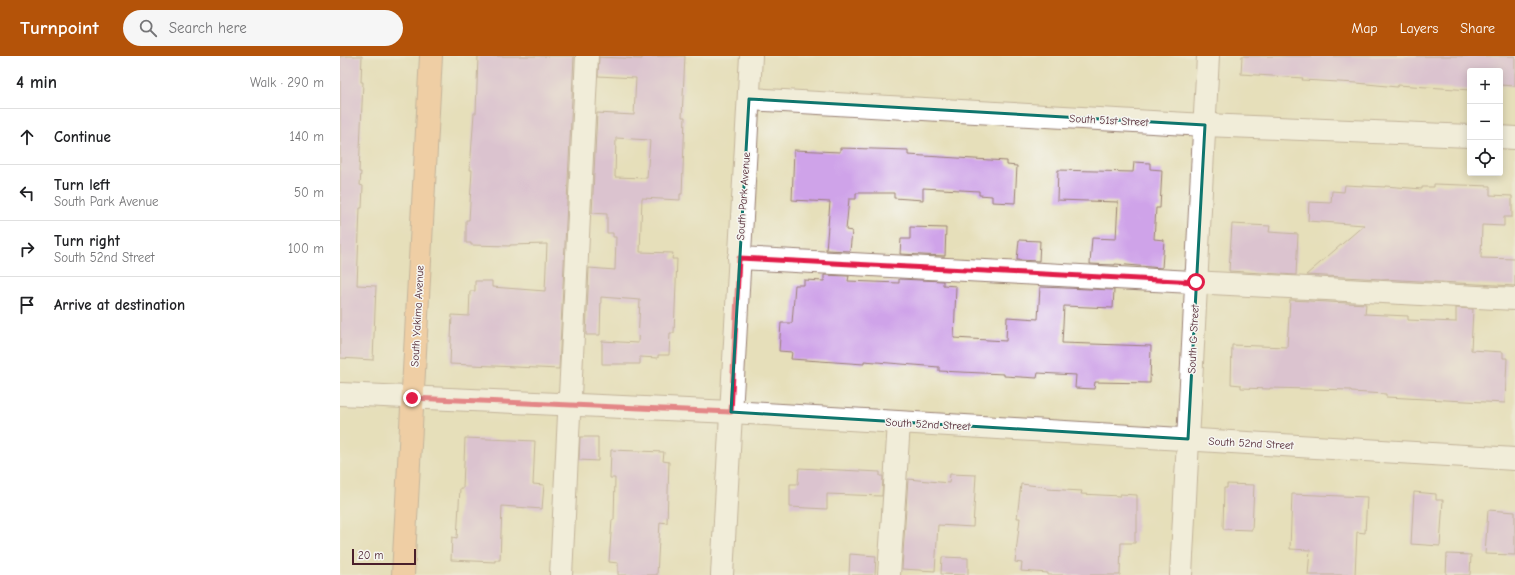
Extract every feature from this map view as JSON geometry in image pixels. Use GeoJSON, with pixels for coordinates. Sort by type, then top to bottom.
{"type":"FeatureCollection","features":[{"type":"Feature","properties":{"kind":"main road","name":"South Yakima Avenue"},"geometry":{"type":"LineString","coordinates":[[403,575],[430,56]]}},
{"type":"Feature","properties":{"kind":"street"},"geometry":{"type":"LineString","coordinates":[[560,575],[587,56]]}},
{"type":"Feature","properties":{"kind":"street","name":"South Park Avenue"},"geometry":{"type":"LineString","coordinates":[[722,575],[751,56]]}},
{"type":"Feature","properties":{"kind":"street","name":"South G Street"},"geometry":{"type":"LineString","coordinates":[[1181,575],[1208,56]]}},
{"type":"Feature","properties":{"kind":"street","name":"South 51st Street"},"geometry":{"type":"LineString","coordinates":[[749,99],[1205,125],[1467,136]]}},
{"type":"Feature","properties":{"kind":"street"},"geometry":{"type":"LineString","coordinates":[[1503,137],[1515,138]]}},
{"type":"Feature","properties":{"kind":"street"},"geometry":{"type":"LineString","coordinates":[[739,258],[1515,299]]}},
{"type":"Feature","properties":{"kind":"street","name":"South 52nd Street"},"geometry":{"type":"LineString","coordinates":[[340,394],[731,412],[1515,459]]}},
{"type":"Feature","properties":{"kind":"street"},"geometry":{"type":"LineString","coordinates":[[889,575],[899,423]]}},
{"type":"Feature","properties":{"kind":"highlighted area"},"geometry":{"type":"Polygon","coordinates":[[[749,99],[1205,125],[1188,439],[731,412],[749,99]]]}},
{"type":"Feature","properties":{"kind":"building"},"geometry":{"type":"Polygon","coordinates":[[[340,56],[362,56],[361,82],[363,82],[359,172],[361,172],[360,185],[363,186],[362,208],[360,208],[357,285],[376,286],[373,360],[340,358],[340,56]]]}},
{"type":"Feature","properties":{"kind":"building"},"geometry":{"type":"Polygon","coordinates":[[[478,56],[574,56],[559,369],[450,364],[452,315],[469,316],[470,291],[475,291],[475,281],[492,281],[492,287],[545,291],[547,244],[510,246],[471,245],[471,243],[466,243],[466,220],[469,220],[472,170],[470,170],[474,113],[476,113],[478,56]]]}},
{"type":"Feature","properties":{"kind":"building"},"geometry":{"type":"Polygon","coordinates":[[[642,56],[685,56],[682,117],[685,117],[682,194],[680,194],[680,200],[642,198],[640,252],[673,253],[672,259],[677,259],[674,333],[670,333],[669,355],[658,355],[658,358],[640,357],[640,364],[602,364],[602,341],[638,343],[640,300],[601,297],[600,335],[586,335],[589,268],[615,270],[616,237],[613,237],[613,233],[607,233],[607,214],[592,213],[597,113],[634,115],[636,78],[598,76],[599,57],[642,59],[642,56]],[[616,138],[615,177],[647,178],[650,140],[616,138]]]}},
{"type":"Feature","properties":{"kind":"building"},"geometry":{"type":"Polygon","coordinates":[[[1242,56],[1515,56],[1515,86],[1503,85],[1503,68],[1467,68],[1467,90],[1398,85],[1397,87],[1241,74],[1242,56]]]}},
{"type":"Feature","properties":{"kind":"building"},"geometry":{"type":"Polygon","coordinates":[[[840,148],[908,150],[908,155],[1007,161],[1007,165],[1017,166],[1015,203],[992,202],[992,196],[979,195],[979,191],[923,188],[923,200],[894,198],[894,193],[856,193],[856,199],[849,199],[846,230],[852,231],[850,251],[826,250],[830,202],[792,200],[794,150],[840,152],[840,148]]]}},
{"type":"Feature","properties":{"kind":"building"},"geometry":{"type":"Polygon","coordinates":[[[1134,162],[1150,163],[1150,169],[1162,170],[1160,208],[1156,208],[1154,239],[1164,240],[1162,268],[1115,264],[1090,264],[1092,238],[1116,239],[1118,202],[1057,200],[1058,170],[1133,172],[1134,162]]]}},
{"type":"Feature","properties":{"kind":"building"},"geometry":{"type":"Polygon","coordinates":[[[1434,184],[1490,186],[1490,195],[1512,196],[1512,217],[1504,217],[1504,226],[1482,225],[1481,258],[1515,259],[1515,286],[1306,275],[1364,225],[1308,221],[1309,202],[1331,203],[1332,191],[1344,192],[1345,185],[1422,189],[1422,187],[1434,187],[1434,184]]]}},
{"type":"Feature","properties":{"kind":"building"},"geometry":{"type":"Polygon","coordinates":[[[1232,224],[1270,226],[1269,232],[1298,234],[1296,275],[1229,271],[1232,224]]]}},
{"type":"Feature","properties":{"kind":"building"},"geometry":{"type":"Polygon","coordinates":[[[910,227],[946,228],[945,256],[900,254],[901,239],[910,239],[910,227]]]}},
{"type":"Feature","properties":{"kind":"building"},"geometry":{"type":"Polygon","coordinates":[[[1019,240],[1040,241],[1039,261],[1017,260],[1019,240]]]}},
{"type":"Feature","properties":{"kind":"building"},"geometry":{"type":"Polygon","coordinates":[[[824,275],[849,276],[848,281],[899,283],[899,279],[943,281],[943,285],[956,286],[954,338],[1006,341],[1007,317],[1038,319],[1040,287],[1114,290],[1113,308],[1064,306],[1062,343],[1151,346],[1150,383],[1095,382],[1094,389],[1075,388],[1076,375],[1038,373],[1037,378],[1004,376],[1004,374],[939,371],[939,367],[864,361],[864,364],[791,359],[792,352],[779,351],[781,323],[792,323],[795,285],[804,285],[804,280],[824,281],[824,275]]]}},
{"type":"Feature","properties":{"kind":"building"},"geometry":{"type":"Polygon","coordinates":[[[1290,300],[1366,304],[1365,314],[1408,316],[1408,320],[1456,322],[1456,308],[1473,309],[1471,350],[1503,352],[1503,358],[1507,358],[1505,403],[1386,397],[1386,394],[1351,392],[1351,390],[1241,388],[1241,385],[1231,384],[1232,345],[1287,347],[1290,300]]]}},
{"type":"Feature","properties":{"kind":"building"},"geometry":{"type":"Polygon","coordinates":[[[580,437],[598,437],[598,461],[579,460],[580,437]]]}},
{"type":"Feature","properties":{"kind":"building"},"geometry":{"type":"Polygon","coordinates":[[[465,438],[535,441],[533,484],[544,485],[542,509],[502,506],[500,560],[495,560],[495,562],[451,560],[452,537],[457,538],[460,488],[463,488],[465,438]]]}},
{"type":"Feature","properties":{"kind":"building"},"geometry":{"type":"Polygon","coordinates":[[[611,450],[664,452],[663,461],[669,462],[667,523],[660,522],[657,575],[618,575],[618,563],[609,562],[612,520],[614,520],[615,478],[610,478],[611,450]]]}},
{"type":"Feature","properties":{"kind":"building"},"geometry":{"type":"Polygon","coordinates":[[[799,468],[880,472],[880,476],[883,476],[882,496],[827,494],[827,509],[790,507],[790,484],[798,484],[799,468]]]}},
{"type":"Feature","properties":{"kind":"building"},"geometry":{"type":"Polygon","coordinates":[[[950,474],[976,475],[973,527],[938,525],[935,571],[902,569],[908,479],[949,483],[950,474]]]}},
{"type":"Feature","properties":{"kind":"building"},"geometry":{"type":"Polygon","coordinates":[[[1021,484],[1047,487],[1047,489],[1082,491],[1081,494],[1120,496],[1120,494],[1137,495],[1137,532],[1135,532],[1135,543],[1121,543],[1120,575],[1048,575],[1048,573],[1021,571],[1022,563],[1015,562],[1020,518],[1017,518],[1021,484]]]}},
{"type":"Feature","properties":{"kind":"building"},"geometry":{"type":"Polygon","coordinates":[[[1227,484],[1254,485],[1252,530],[1223,529],[1224,488],[1227,488],[1227,484]]]}},
{"type":"Feature","properties":{"kind":"building"},"geometry":{"type":"Polygon","coordinates":[[[1414,492],[1436,494],[1436,500],[1443,500],[1440,546],[1411,544],[1414,492]]]}},
{"type":"Feature","properties":{"kind":"building"},"geometry":{"type":"Polygon","coordinates":[[[1292,494],[1367,497],[1365,533],[1357,532],[1355,575],[1308,575],[1310,550],[1290,549],[1292,494]]]}},
{"type":"Feature","properties":{"kind":"building"},"geometry":{"type":"Polygon","coordinates":[[[1488,510],[1515,512],[1515,555],[1485,554],[1488,510]]]}},
{"type":"Feature","properties":{"kind":"building"},"geometry":{"type":"Polygon","coordinates":[[[850,554],[876,556],[875,575],[849,575],[850,554]]]}},
{"type":"Feature","properties":{"kind":"building"},"geometry":{"type":"Polygon","coordinates":[[[1447,554],[1471,555],[1470,575],[1446,575],[1447,554]]]}},
{"type":"Feature","properties":{"kind":"building"},"geometry":{"type":"Polygon","coordinates":[[[942,557],[968,558],[968,575],[941,574],[942,557]]]}},
{"type":"Feature","properties":{"kind":"route"},"geometry":{"type":"LineString","coordinates":[[412,398],[731,412],[739,258],[1196,282]]}}]}
